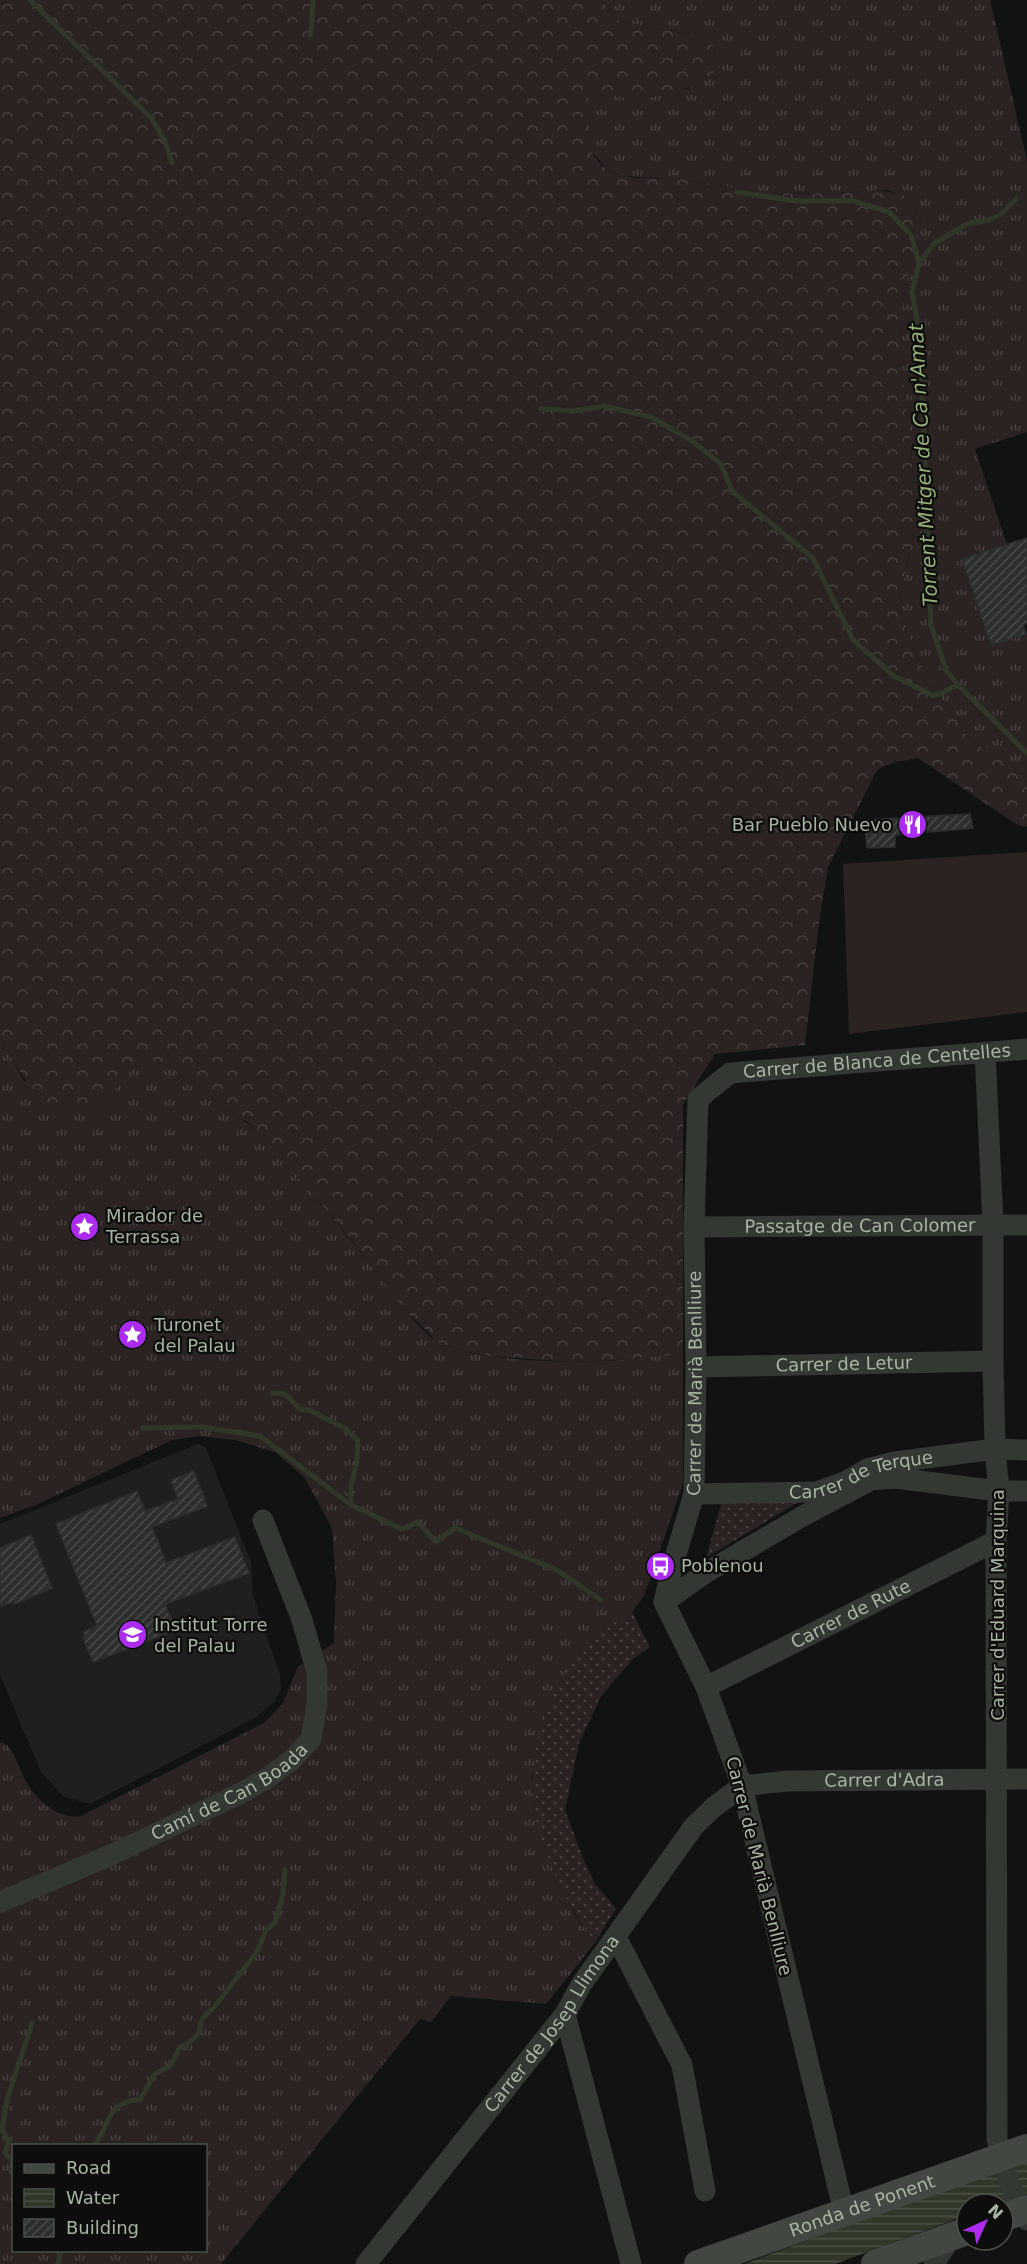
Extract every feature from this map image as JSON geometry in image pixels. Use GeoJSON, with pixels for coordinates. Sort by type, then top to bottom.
{"type":"FeatureCollection","features":[{"type":"Feature","properties":{"kind":"main road","name":"Ronda de Ponent"},"geometry":{"type":"LineString","coordinates":[[698,2264],[1014,2153]]}},
{"type":"Feature","properties":{"kind":"main road"},"geometry":{"type":"LineString","coordinates":[[875,2264],[955,2235]]}},
{"type":"Feature","properties":{"kind":"street","name":"Carrer de Blanca de Centelles"},"geometry":{"type":"LineString","coordinates":[[698,1099],[730,1073],[1027,1049]]}},
{"type":"Feature","properties":{"kind":"street","name":"Carrer d'Eduard Marquina"},"geometry":{"type":"LineString","coordinates":[[985,1052],[993,1224],[995,1449],[999,1491],[996,1541],[997,2139],[1014,2153],[1020,2215]]}},
{"type":"Feature","properties":{"kind":"street","name":"Carrer de Marià Benlliure"},"geometry":{"type":"LineString","coordinates":[[698,1099],[694,1227],[696,1367],[694,1494],[664,1602],[706,1687],[742,1786],[844,2212]]}},
{"type":"Feature","properties":{"kind":"street","name":"Passatge de Can Colomer"},"geometry":{"type":"LineString","coordinates":[[694,1227],[1027,1224]]}},
{"type":"Feature","properties":{"kind":"street","name":"Carrer de Letur"},"geometry":{"type":"LineString","coordinates":[[696,1367],[993,1361]]}},
{"type":"Feature","properties":{"kind":"street","name":"Carrer de Terque"},"geometry":{"type":"LineString","coordinates":[[694,1494],[817,1492],[845,1482],[867,1469],[895,1462],[995,1449],[1027,1450]]}},
{"type":"Feature","properties":{"kind":"street","name":"Carrer de Terque"},"geometry":{"type":"LineString","coordinates":[[664,1602],[707,1572],[803,1516],[871,1480],[895,1478],[999,1491],[1027,1491]]}},
{"type":"Feature","properties":{"kind":"street","name":"Camí de Can Boada"},"geometry":{"type":"LineString","coordinates":[[0,1902],[111,1855],[243,1792],[286,1766],[311,1739],[316,1704],[317,1672],[302,1620],[263,1520]]}},
{"type":"Feature","properties":{"kind":"street","name":"Carrer de Rute"},"geometry":{"type":"LineString","coordinates":[[706,1687],[996,1541]]}},
{"type":"Feature","properties":{"kind":"street","name":"Carrer d'Adra"},"geometry":{"type":"LineString","coordinates":[[742,1786],[787,1781],[1027,1779]]}},
{"type":"Feature","properties":{"kind":"street","name":"Carrer de Josep Llimona"},"geometry":{"type":"LineString","coordinates":[[366,2264],[565,2014],[581,1985],[694,1826],[742,1786]]}},
{"type":"Feature","properties":{"kind":"street"},"geometry":{"type":"LineString","coordinates":[[616,1937],[682,2065],[705,2191]]}},
{"type":"Feature","properties":{"kind":"street"},"geometry":{"type":"LineString","coordinates":[[565,2014],[631,2264]]}},
{"type":"Feature","properties":{"kind":"street"},"geometry":{"type":"LineString","coordinates":[[934,2264],[955,2239]]}},
{"type":"Feature","properties":{"kind":"shaded area","name":"Institut Torre del Palau"},"geometry":{"type":"Polygon","coordinates":[[[198,1444],[206,1448],[251,1562],[253,1596],[280,1675],[281,1689],[274,1702],[253,1719],[90,1804],[64,1797],[41,1772],[0,1675],[0,1524],[198,1444]]]}},
{"type":"Feature","properties":{"kind":"green space"},"geometry":{"type":"Polygon","coordinates":[[[0,0],[601,0],[619,21],[702,37],[722,53],[720,66],[711,75],[678,91],[641,98],[603,95],[586,98],[584,122],[589,146],[602,165],[611,172],[623,176],[687,180],[767,192],[883,191],[910,198],[921,220],[917,246],[906,282],[901,324],[903,380],[911,444],[914,506],[912,543],[900,594],[902,617],[920,663],[932,686],[970,740],[1027,777],[1027,827],[1016,824],[918,758],[895,762],[877,770],[828,867],[819,922],[805,1045],[715,1054],[683,1104],[683,1354],[570,1362],[491,1356],[463,1351],[438,1342],[407,1312],[350,1238],[268,1142],[248,1122],[236,1116],[156,1059],[145,1062],[130,1071],[102,1107],[59,1111],[31,1087],[0,1036],[0,0]]]}},
{"type":"Feature","properties":{"kind":"green space"},"geometry":{"type":"Polygon","coordinates":[[[601,0],[990,0],[1027,161],[1027,432],[975,449],[1007,545],[962,560],[991,645],[1027,634],[1027,777],[970,740],[932,686],[920,663],[902,617],[900,594],[912,543],[914,506],[911,444],[903,380],[901,324],[906,282],[917,246],[921,220],[910,198],[887,190],[767,193],[687,180],[623,176],[609,171],[591,151],[586,139],[583,111],[586,98],[599,94],[652,97],[689,88],[702,37],[619,21],[601,0]]]}},
{"type":"Feature","properties":{"kind":"green space"},"geometry":{"type":"Polygon","coordinates":[[[1027,852],[1027,1012],[849,1034],[843,864],[1027,852]]]}},
{"type":"Feature","properties":{"kind":"green space"},"geometry":{"type":"Polygon","coordinates":[[[0,1036],[24,1081],[123,1077],[138,1065],[156,1059],[248,1124],[270,1143],[417,1324],[439,1342],[477,1354],[527,1360],[601,1361],[683,1354],[683,1483],[644,1596],[632,1612],[623,1618],[532,1774],[534,1812],[546,1852],[575,1915],[595,1943],[546,2004],[451,1996],[431,2022],[420,2019],[221,2264],[0,2264],[0,1743],[2,1742],[11,1750],[25,1780],[41,1801],[64,1815],[81,1816],[264,1723],[283,1703],[298,1667],[334,1643],[336,1583],[332,1528],[305,1478],[275,1452],[235,1440],[199,1436],[172,1440],[38,1504],[0,1518],[0,1036]]]}},
{"type":"Feature","properties":{"kind":"green space"},"geometry":{"type":"Polygon","coordinates":[[[722,1501],[800,1501],[706,1558],[722,1501]]]}},
{"type":"Feature","properties":{"kind":"green space"},"geometry":{"type":"Polygon","coordinates":[[[632,1612],[650,1647],[632,1660],[601,1696],[579,1743],[565,1810],[595,1884],[616,1908],[595,1943],[564,1892],[541,1837],[534,1810],[534,1758],[547,1709],[572,1664],[608,1627],[632,1612]]]}},
{"type":"Feature","properties":{"kind":"water"},"geometry":{"type":"Polygon","coordinates":[[[1027,2159],[1027,2194],[1015,2198],[1015,2192],[955,2192],[955,2219],[835,2264],[744,2264],[1027,2159]]]}},
{"type":"Feature","properties":{"kind":"building"},"geometry":{"type":"Polygon","coordinates":[[[1027,538],[1027,623],[1023,625],[1026,634],[991,645],[962,559],[1027,538]]]}},
{"type":"Feature","properties":{"kind":"building"},"geometry":{"type":"Polygon","coordinates":[[[970,814],[973,828],[895,835],[895,847],[867,848],[864,820],[970,814]]]}},
{"type":"Feature","properties":{"kind":"building"},"geometry":{"type":"Polygon","coordinates":[[[194,1471],[207,1506],[152,1527],[166,1563],[235,1537],[249,1573],[165,1604],[176,1630],[93,1662],[83,1638],[85,1637],[83,1632],[97,1626],[56,1524],[137,1491],[145,1511],[178,1499],[171,1480],[194,1471]]]}},
{"type":"Feature","properties":{"kind":"building"},"geometry":{"type":"Polygon","coordinates":[[[31,1535],[52,1588],[15,1604],[14,1601],[0,1607],[0,1548],[31,1535]]]}},
{"type":"Feature","properties":{"kind":"waterway"},"geometry":{"type":"LineString","coordinates":[[30,0],[152,119],[165,141],[172,163]]}},
{"type":"Feature","properties":{"kind":"waterway"},"geometry":{"type":"LineString","coordinates":[[311,35],[313,0]]}},
{"type":"Feature","properties":{"kind":"waterway"},"geometry":{"type":"LineString","coordinates":[[737,192],[795,201],[853,201],[889,212],[911,235],[919,263]]}},
{"type":"Feature","properties":{"kind":"waterway","name":"Torrent Mitger de Ca n'Amat"},"geometry":{"type":"LineString","coordinates":[[1016,199],[1000,215],[985,221],[969,223],[935,243],[919,263],[912,292],[920,336],[931,625],[946,670],[958,685],[1027,753]]}},
{"type":"Feature","properties":{"kind":"waterway"},"geometry":{"type":"LineString","coordinates":[[541,409],[574,411],[604,406],[651,417],[692,441],[721,464],[732,491],[813,558],[853,640],[894,676],[934,696],[958,685]]}},
{"type":"Feature","properties":{"kind":"waterway"},"geometry":{"type":"LineString","coordinates":[[272,1393],[285,1394],[300,1409],[311,1411],[346,1429],[358,1441],[351,1505]]}},
{"type":"Feature","properties":{"kind":"waterway"},"geometry":{"type":"LineString","coordinates":[[143,1428],[202,1427],[260,1436],[351,1505],[402,1529],[418,1522],[436,1542],[455,1528],[557,1570],[601,1600]]}},
{"type":"Feature","properties":{"kind":"waterway"},"geometry":{"type":"LineString","coordinates":[[94,2144],[114,2111],[128,2102],[140,2099],[155,2074],[171,2065],[180,2047],[188,2044],[199,2033],[202,2019],[257,1952],[266,1930],[275,1923],[283,1894],[285,1869]]}},
{"type":"Feature","properties":{"kind":"waterway"},"geometry":{"type":"LineString","coordinates":[[12,2161],[5,2153],[9,2141],[2,2130],[7,2100],[32,2023]]}},
{"type":"Feature","properties":{"kind":"waterway"},"geometry":{"type":"LineString","coordinates":[[12,2161],[12,2172]]}},
{"type":"Feature","properties":{"kind":"waterway"},"geometry":{"type":"LineString","coordinates":[[58,2264],[59,2252]]}},
{"type":"Feature","properties":{"kind":"place","name":"Bar Pueblo Nuevo"},"geometry":{"type":"Point","coordinates":[913,825]}},
{"type":"Feature","properties":{"kind":"place","name":"Mirador de Terrassa"},"geometry":{"type":"Point","coordinates":[85,1226]}},
{"type":"Feature","properties":{"kind":"place","name":"Turonet del Palau"},"geometry":{"type":"Point","coordinates":[133,1335]}},
{"type":"Feature","properties":{"kind":"place","name":"Poblenou"},"geometry":{"type":"Point","coordinates":[660,1566]}},
{"type":"Feature","properties":{"kind":"place","name":"Institut Torre del Palau"},"geometry":{"type":"Point","coordinates":[133,1635]}}]}
